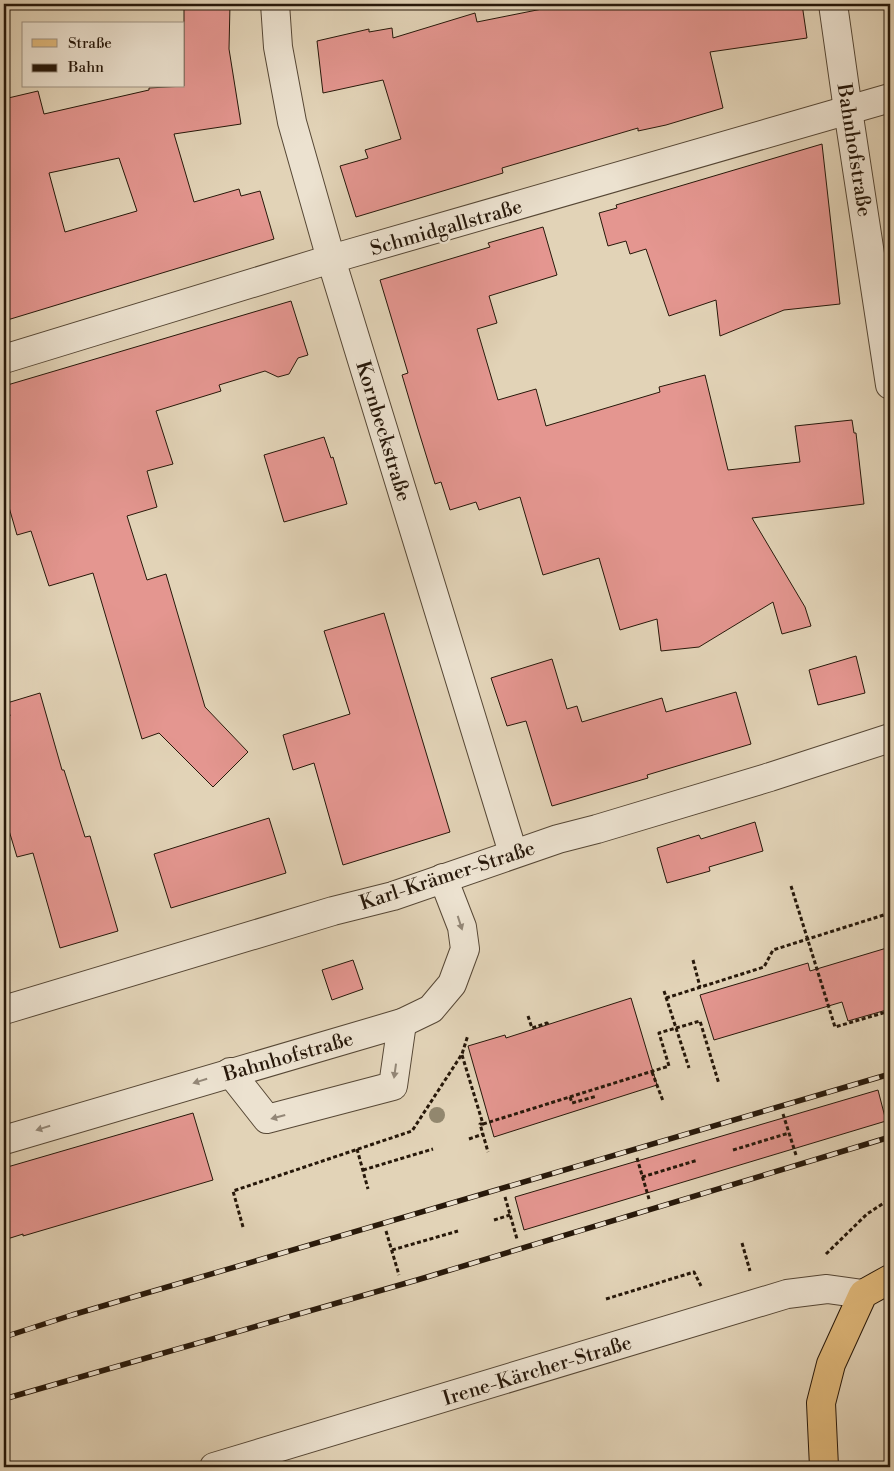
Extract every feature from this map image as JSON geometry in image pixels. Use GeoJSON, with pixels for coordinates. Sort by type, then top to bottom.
{"type":"FeatureCollection","features":[{"type":"Feature","properties":{"kind":"main road"},"geometry":{"type":"LineString","coordinates":[[824,1467],[821,1403],[831,1364],[863,1294],[890,1279]]}},
{"type":"Feature","properties":{"kind":"street","name":"Kornbeckstraße"},"geometry":{"type":"LineString","coordinates":[[275,4],[278,47],[292,122],[331,259],[514,853]]}},
{"type":"Feature","properties":{"kind":"street","name":"Bahnhofstraße"},"geometry":{"type":"LineString","coordinates":[[833,4],[890,385]]}},
{"type":"Feature","properties":{"kind":"street","name":"Schmidgallstraße"},"geometry":{"type":"LineString","coordinates":[[4,359],[331,259],[890,98]]}},
{"type":"Feature","properties":{"kind":"street","name":"Karl-Krämer-Straße"},"geometry":{"type":"LineString","coordinates":[[4,1010],[333,911],[393,896],[514,853],[770,777],[890,738]]}},
{"type":"Feature","properties":{"kind":"street","name":"Bahnhofstraße"},"geometry":{"type":"LineString","coordinates":[[4,1140],[402,1023],[431,1008],[452,984],[465,949],[462,928],[443,878]]}},
{"type":"Feature","properties":{"kind":"street"},"geometry":{"type":"LineString","coordinates":[[230,1072],[267,1119],[393,1086],[402,1023]]}},
{"type":"Feature","properties":{"kind":"street","name":"Irene-Kärcher-Straße"},"geometry":{"type":"LineString","coordinates":[[214,1467],[787,1294],[827,1289],[863,1294]]}},
{"type":"Feature","properties":{"kind":"path"},"geometry":{"type":"LineString","coordinates":[[791,886],[835,1027],[890,1011]]}},
{"type":"Feature","properties":{"kind":"path"},"geometry":{"type":"LineString","coordinates":[[666,998],[764,967],[773,950],[890,913]]}},
{"type":"Feature","properties":{"kind":"path"},"geometry":{"type":"LineString","coordinates":[[693,960],[700,987]]}},
{"type":"Feature","properties":{"kind":"path"},"geometry":{"type":"LineString","coordinates":[[664,991],[689,1068]]}},
{"type":"Feature","properties":{"kind":"path"},"geometry":{"type":"LineString","coordinates":[[528,1016],[532,1028],[547,1023]]}},
{"type":"Feature","properties":{"kind":"path"},"geometry":{"type":"LineString","coordinates":[[488,1152],[480,1124],[669,1066],[659,1033],[700,1021],[720,1084]]}},
{"type":"Feature","properties":{"kind":"path"},"geometry":{"type":"LineString","coordinates":[[243,1227],[233,1191],[412,1131],[462,1054],[468,1035]]}},
{"type":"Feature","properties":{"kind":"path"},"geometry":{"type":"LineString","coordinates":[[462,1054],[483,1124]]}},
{"type":"Feature","properties":{"kind":"path"},"geometry":{"type":"LineString","coordinates":[[652,1072],[663,1101]]}},
{"type":"Feature","properties":{"kind":"path"},"geometry":{"type":"LineString","coordinates":[[570,1097],[572,1103],[597,1096]]}},
{"type":"Feature","properties":{"kind":"path"},"geometry":{"type":"LineString","coordinates":[[783,1114],[796,1155]]}},
{"type":"Feature","properties":{"kind":"path"},"geometry":{"type":"LineString","coordinates":[[733,1150],[789,1133]]}},
{"type":"Feature","properties":{"kind":"path"},"geometry":{"type":"LineString","coordinates":[[469,1139],[483,1134]]}},
{"type":"Feature","properties":{"kind":"path"},"geometry":{"type":"LineString","coordinates":[[357,1149],[368,1189]]}},
{"type":"Feature","properties":{"kind":"path"},"geometry":{"type":"LineString","coordinates":[[363,1170],[433,1149]]}},
{"type":"Feature","properties":{"kind":"path"},"geometry":{"type":"LineString","coordinates":[[637,1158],[649,1199]]}},
{"type":"Feature","properties":{"kind":"path"},"geometry":{"type":"LineString","coordinates":[[642,1177],[698,1160]]}},
{"type":"Feature","properties":{"kind":"path"},"geometry":{"type":"LineString","coordinates":[[505,1197],[517,1240]]}},
{"type":"Feature","properties":{"kind":"path"},"geometry":{"type":"LineString","coordinates":[[787,1294],[867,1214],[890,1199]]}},
{"type":"Feature","properties":{"kind":"path"},"geometry":{"type":"LineString","coordinates":[[494,1220],[510,1215]]}},
{"type":"Feature","properties":{"kind":"path"},"geometry":{"type":"LineString","coordinates":[[386,1231],[399,1275]]}},
{"type":"Feature","properties":{"kind":"path"},"geometry":{"type":"LineString","coordinates":[[392,1250],[458,1231]]}},
{"type":"Feature","properties":{"kind":"path"},"geometry":{"type":"LineString","coordinates":[[742,1242],[750,1270]]}},
{"type":"Feature","properties":{"kind":"path"},"geometry":{"type":"LineString","coordinates":[[606,1299],[694,1272],[705,1293]]}},
{"type":"Feature","properties":{"kind":"building"},"geometry":{"type":"Polygon","coordinates":[[[184,4],[230,4],[229,49],[241,124],[174,134],[194,202],[239,189],[241,196],[260,191],[274,239],[4,321],[4,99],[38,91],[44,114],[149,90],[149,88],[185,88],[184,4]],[[119,158],[49,173],[65,232],[137,211],[119,158]]]}},
{"type":"Feature","properties":{"kind":"building"},"geometry":{"type":"Polygon","coordinates":[[[567,4],[802,4],[807,38],[710,52],[723,108],[666,125],[638,131],[638,128],[502,168],[503,173],[356,217],[340,166],[368,158],[365,150],[401,139],[383,80],[323,93],[317,41],[369,29],[369,32],[392,28],[393,38],[475,13],[477,22],[567,4]]]}},
{"type":"Feature","properties":{"kind":"building"},"geometry":{"type":"Polygon","coordinates":[[[822,144],[840,304],[784,310],[720,336],[716,300],[669,316],[646,249],[630,254],[626,241],[608,246],[599,213],[617,208],[616,205],[822,144]]]}},
{"type":"Feature","properties":{"kind":"building"},"geometry":{"type":"Polygon","coordinates":[[[543,227],[557,275],[489,296],[497,323],[477,329],[498,400],[536,389],[546,426],[660,392],[659,387],[705,375],[728,470],[800,462],[795,426],[852,420],[854,433],[856,433],[864,504],[752,518],[805,607],[811,626],[782,634],[773,602],[699,647],[661,651],[657,619],[620,630],[599,558],[543,575],[520,497],[479,510],[476,502],[450,510],[441,482],[435,484],[418,429],[402,375],[408,373],[380,280],[490,247],[488,243],[543,227]]]}},
{"type":"Feature","properties":{"kind":"building"},"geometry":{"type":"Polygon","coordinates":[[[291,301],[308,355],[298,358],[289,374],[278,377],[265,371],[219,385],[221,391],[156,411],[173,464],[147,471],[157,507],[127,516],[147,580],[166,574],[205,707],[248,752],[213,787],[159,733],[142,739],[93,573],[49,586],[31,531],[17,535],[4,490],[4,386],[291,301]]]}},
{"type":"Feature","properties":{"kind":"building"},"geometry":{"type":"Polygon","coordinates":[[[324,437],[331,458],[333,457],[347,504],[284,522],[264,455],[324,437]]]}},
{"type":"Feature","properties":{"kind":"building"},"geometry":{"type":"Polygon","coordinates":[[[384,613],[450,832],[343,865],[314,763],[293,770],[283,735],[350,714],[324,631],[384,613]]]}},
{"type":"Feature","properties":{"kind":"building"},"geometry":{"type":"Polygon","coordinates":[[[856,656],[865,693],[818,705],[809,670],[856,656]]]}},
{"type":"Feature","properties":{"kind":"building"},"geometry":{"type":"Polygon","coordinates":[[[552,659],[567,709],[577,706],[582,722],[662,698],[666,712],[736,692],[751,744],[647,775],[648,778],[552,806],[526,721],[507,726],[491,678],[552,659]]]}},
{"type":"Feature","properties":{"kind":"building"},"geometry":{"type":"Polygon","coordinates":[[[40,693],[62,770],[64,770],[85,837],[90,836],[118,931],[60,948],[33,853],[17,857],[4,814],[4,718],[10,716],[7,703],[40,693]]]}},
{"type":"Feature","properties":{"kind":"building"},"geometry":{"type":"Polygon","coordinates":[[[269,818],[286,873],[171,908],[154,854],[269,818]]]}},
{"type":"Feature","properties":{"kind":"building"},"geometry":{"type":"Polygon","coordinates":[[[755,822],[763,851],[709,867],[710,871],[667,883],[657,848],[699,835],[701,839],[755,822]]]}},
{"type":"Feature","properties":{"kind":"building"},"geometry":{"type":"Polygon","coordinates":[[[890,947],[890,1009],[848,1021],[842,1002],[714,1040],[700,995],[808,963],[810,971],[890,947]]]}},
{"type":"Feature","properties":{"kind":"building"},"geometry":{"type":"Polygon","coordinates":[[[353,960],[363,989],[332,1000],[322,970],[353,960]]]}},
{"type":"Feature","properties":{"kind":"building"},"geometry":{"type":"Polygon","coordinates":[[[631,998],[657,1085],[494,1137],[468,1046],[505,1035],[506,1038],[631,998]]]}},
{"type":"Feature","properties":{"kind":"building"},"geometry":{"type":"Polygon","coordinates":[[[878,1090],[886,1121],[524,1230],[515,1197],[878,1090]]]}},
{"type":"Feature","properties":{"kind":"building"},"geometry":{"type":"Polygon","coordinates":[[[193,1113],[213,1180],[4,1240],[4,1168],[193,1113]]]}},
{"type":"Feature","properties":{"kind":"railway"},"geometry":{"type":"LineString","coordinates":[[4,1337],[72,1315],[890,1074]]}},
{"type":"Feature","properties":{"kind":"railway"},"geometry":{"type":"LineString","coordinates":[[4,1399],[417,1280],[890,1137]]}}]}
